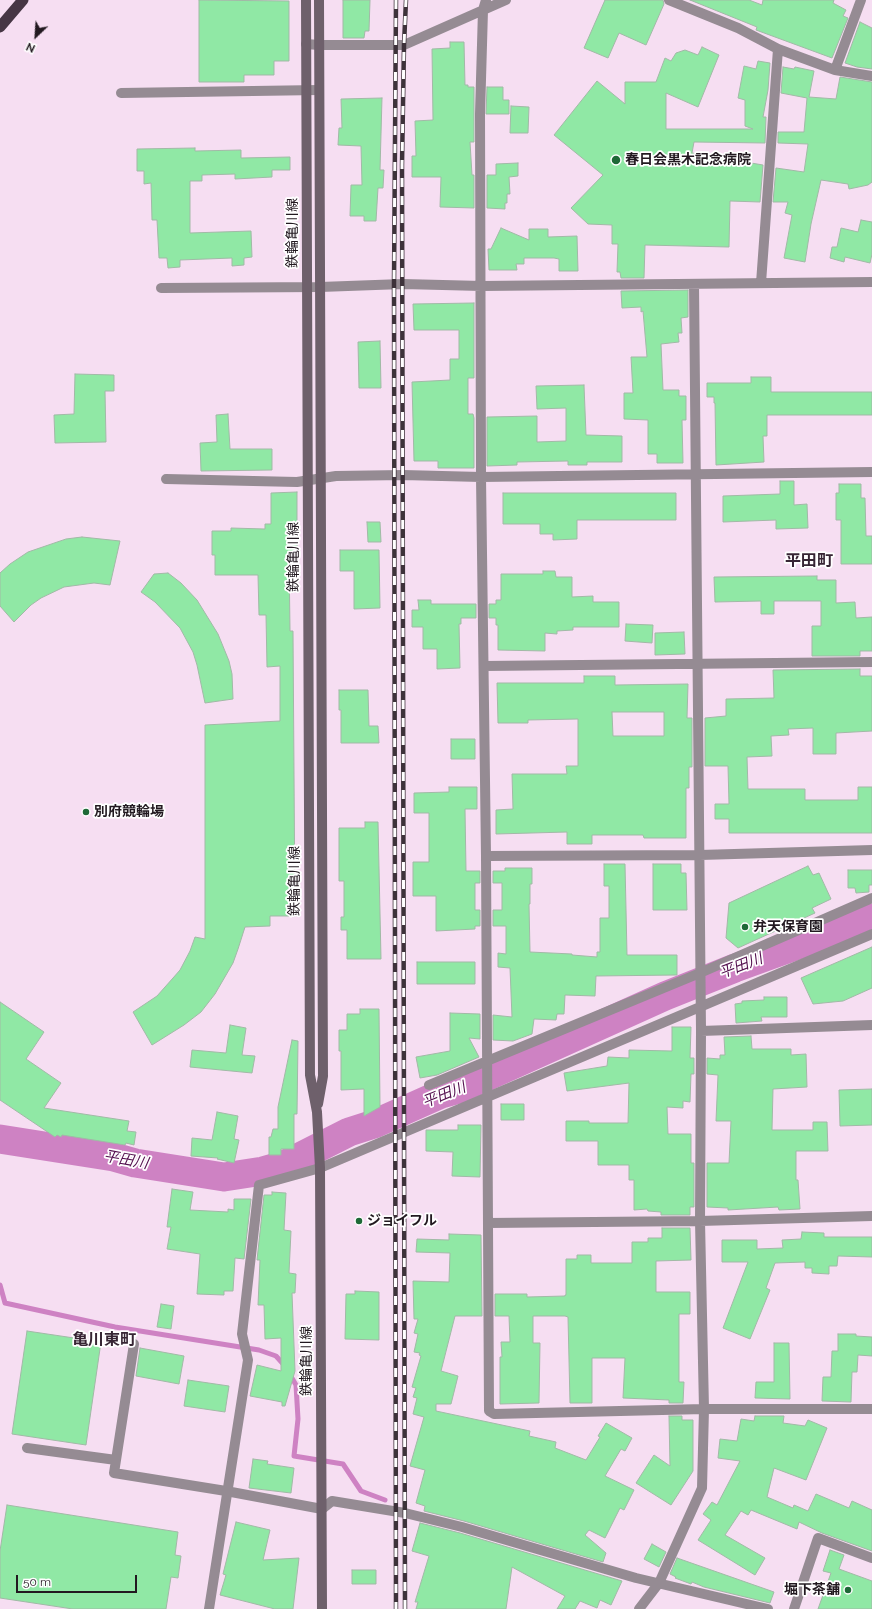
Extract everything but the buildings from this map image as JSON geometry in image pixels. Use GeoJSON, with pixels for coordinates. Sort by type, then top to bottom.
{"type":"FeatureCollection","features":[{"type":"Feature","properties":{"kind":"highway"},"geometry":{"type":"LineString","coordinates":[[0,27],[23,0]]}},
{"type":"Feature","properties":{"kind":"main road","name":"鉄輪亀川線"},"geometry":{"type":"LineString","coordinates":[[306,0],[310,1075],[317,1112],[320,1165],[322,1609]]}},
{"type":"Feature","properties":{"kind":"main road","name":"鉄輪亀川線"},"geometry":{"type":"LineString","coordinates":[[317,1112],[323,1076],[319,0]]}},
{"type":"Feature","properties":{"kind":"street"},"geometry":{"type":"LineString","coordinates":[[486,0],[483,10],[480,114],[482,286],[481,477],[486,856],[489,1411],[494,1414],[704,1409],[872,1409]]}},
{"type":"Feature","properties":{"kind":"street"},"geometry":{"type":"LineString","coordinates":[[306,44],[404,45],[506,0]]}},
{"type":"Feature","properties":{"kind":"street"},"geometry":{"type":"LineString","coordinates":[[670,0],[738,28],[778,49],[835,70],[872,76]]}},
{"type":"Feature","properties":{"kind":"street"},"geometry":{"type":"LineString","coordinates":[[835,70],[862,0]]}},
{"type":"Feature","properties":{"kind":"street"},"geometry":{"type":"LineString","coordinates":[[762,283],[778,49]]}},
{"type":"Feature","properties":{"kind":"street"},"geometry":{"type":"LineString","coordinates":[[121,93],[319,90]]}},
{"type":"Feature","properties":{"kind":"street"},"geometry":{"type":"LineString","coordinates":[[161,288],[320,287],[403,284],[482,286],[872,282]]}},
{"type":"Feature","properties":{"kind":"street"},"geometry":{"type":"LineString","coordinates":[[639,1609],[659,1583],[702,1488],[704,1409],[700,1221],[702,1031],[700,1007],[699,664],[694,284]]}},
{"type":"Feature","properties":{"kind":"street"},"geometry":{"type":"LineString","coordinates":[[166,479],[297,482],[336,476],[403,475],[481,477],[872,472]]}},
{"type":"Feature","properties":{"kind":"street"},"geometry":{"type":"LineString","coordinates":[[484,666],[872,662]]}},
{"type":"Feature","properties":{"kind":"street"},"geometry":{"type":"LineString","coordinates":[[486,856],[700,855],[872,850]]}},
{"type":"Feature","properties":{"kind":"street"},"geometry":{"type":"LineString","coordinates":[[429,1085],[700,973],[872,898]]}},
{"type":"Feature","properties":{"kind":"street"},"geometry":{"type":"LineString","coordinates":[[208,1609],[248,1360],[242,1334],[259,1185],[320,1165],[487,1097],[872,934]]}},
{"type":"Feature","properties":{"kind":"street"},"geometry":{"type":"LineString","coordinates":[[702,1031],[872,1025]]}},
{"type":"Feature","properties":{"kind":"street"},"geometry":{"type":"LineString","coordinates":[[488,1223],[700,1221],[872,1216]]}},
{"type":"Feature","properties":{"kind":"street"},"geometry":{"type":"LineString","coordinates":[[134,1344],[114,1473],[226,1491],[322,1510],[332,1501],[405,1513],[462,1527],[659,1583],[768,1609]]}},
{"type":"Feature","properties":{"kind":"street"},"geometry":{"type":"LineString","coordinates":[[27,1448],[116,1460]]}},
{"type":"Feature","properties":{"kind":"street"},"geometry":{"type":"LineString","coordinates":[[794,1609],[818,1538],[872,1558]]}},
{"type":"Feature","properties":{"kind":"waterway","name":"平田川"},"geometry":{"type":"LineString","coordinates":[[0,1139],[114,1157],[135,1163],[224,1177],[263,1171],[284,1165],[349,1132],[374,1124],[441,1094],[459,1089],[665,996],[735,968],[872,918]]}},
{"type":"Feature","properties":{"kind":"waterway"},"geometry":{"type":"LineString","coordinates":[[0,1285],[5,1303],[115,1327],[259,1350],[276,1356],[285,1366]]}},
{"type":"Feature","properties":{"kind":"waterway"},"geometry":{"type":"LineString","coordinates":[[289,1373],[296,1385],[298,1419],[294,1456],[343,1464],[361,1491],[385,1500]]}},
{"type":"Feature","properties":{"kind":"railway"},"geometry":{"type":"LineString","coordinates":[[396,0],[394,284],[396,1609]]}},
{"type":"Feature","properties":{"kind":"railway"},"geometry":{"type":"LineString","coordinates":[[405,1609],[402,165],[406,0]]}},
{"type":"Feature","properties":{"kind":"place","name":"春日会黒木記念病院"},"geometry":{"type":"Point","coordinates":[616,160]}},
{"type":"Feature","properties":{"kind":"place","name":"別府競輪場"},"geometry":{"type":"Point","coordinates":[86,812]}},
{"type":"Feature","properties":{"kind":"place","name":"弁天保育園"},"geometry":{"type":"Point","coordinates":[745,927]}},
{"type":"Feature","properties":{"kind":"place","name":"ジョイフル"},"geometry":{"type":"Point","coordinates":[359,1221]}},
{"type":"Feature","properties":{"kind":"place","name":"堀下茶舗"},"geometry":{"type":"Point","coordinates":[848,1590]}},
{"type":"Feature","properties":{"kind":"district","name":"平田町"},"geometry":{"type":"Point","coordinates":[809,561]}},
{"type":"Feature","properties":{"kind":"district","name":"亀川東町"},"geometry":{"type":"Point","coordinates":[104,1340]}}]}
